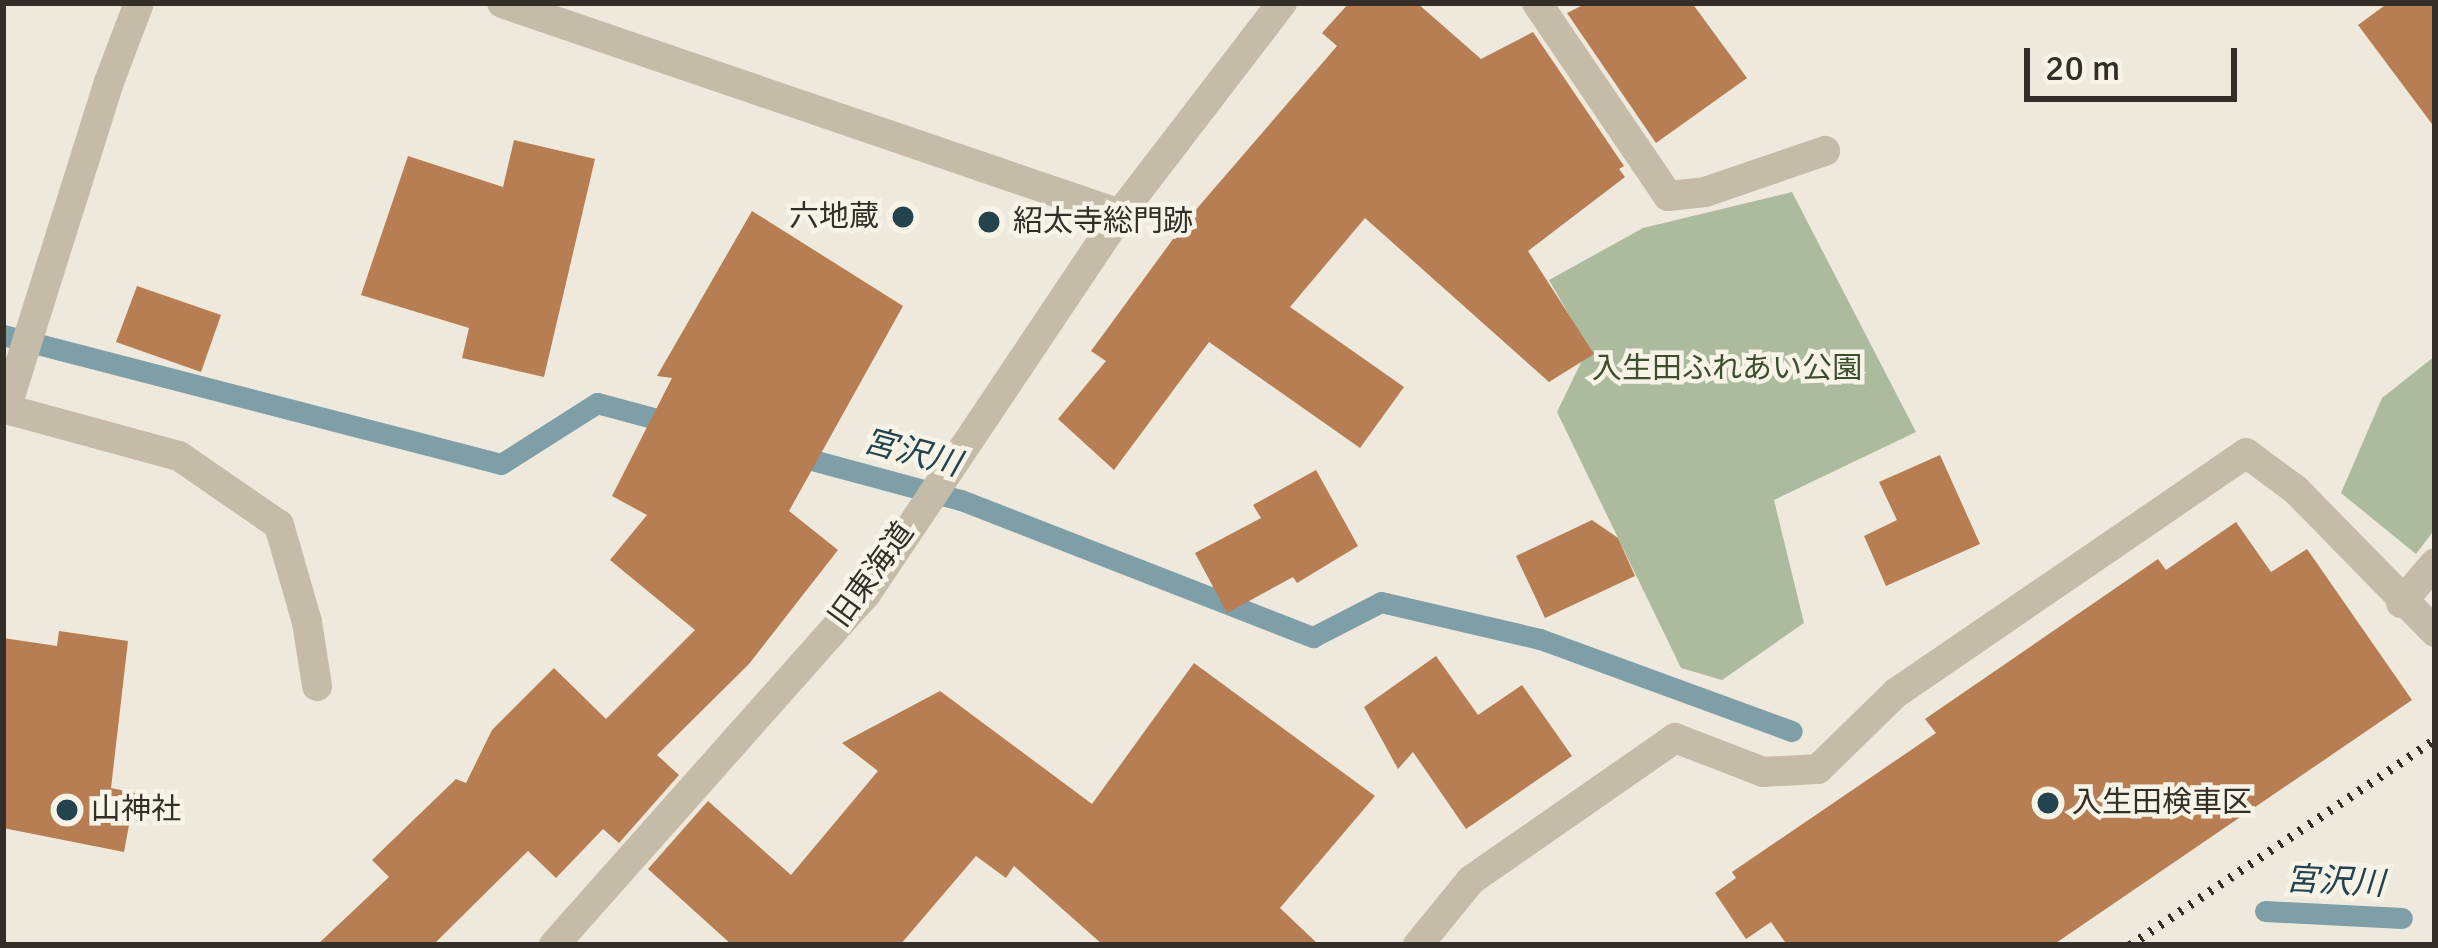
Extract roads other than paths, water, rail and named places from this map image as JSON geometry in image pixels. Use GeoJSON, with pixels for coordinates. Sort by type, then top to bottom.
{"type":"FeatureCollection","features":[{"type":"Feature","properties":{"kind":"street"},"geometry":{"type":"LineString","coordinates":[[139,3],[109,82],[7,409],[179,456],[279,525],[307,622],[317,686]]}},
{"type":"Feature","properties":{"kind":"street"},"geometry":{"type":"LineString","coordinates":[[502,3],[1120,214]]}},
{"type":"Feature","properties":{"kind":"street","name":"旧東海道"},"geometry":{"type":"LineString","coordinates":[[554,945],[866,593],[1120,214],[1282,3]]}},
{"type":"Feature","properties":{"kind":"street"},"geometry":{"type":"LineString","coordinates":[[1537,3],[1668,196],[1705,192],[1825,151]]}},
{"type":"Feature","properties":{"kind":"street"},"geometry":{"type":"LineString","coordinates":[[1418,945],[1471,880],[1675,738],[1762,772],[1818,769],[1896,693],[2246,453],[2296,490],[2401,603],[2435,632]]}},
{"type":"Feature","properties":{"kind":"street"},"geometry":{"type":"LineString","coordinates":[[2401,603],[2435,563]]}},
{"type":"Feature","properties":{"kind":"waterway","name":"宮沢川"},"geometry":{"type":"LineString","coordinates":[[3,335],[501,464],[597,403],[679,425]]}},
{"type":"Feature","properties":{"kind":"waterway","name":"宮沢川"},"geometry":{"type":"LineString","coordinates":[[790,454],[961,500],[1313,637],[1381,602],[1540,639],[1792,731]]}},
{"type":"Feature","properties":{"kind":"waterway","name":"宮沢川"},"geometry":{"type":"LineString","coordinates":[[2265,911],[2402,918]]}},
{"type":"Feature","properties":{"kind":"railway"},"geometry":{"type":"LineString","coordinates":[[2130,945],[2435,739]]}},
{"type":"Feature","properties":{"kind":"place","name":"六地蔵"},"geometry":{"type":"Point","coordinates":[903,217]}},
{"type":"Feature","properties":{"kind":"place","name":"紹太寺総門跡"},"geometry":{"type":"Point","coordinates":[989,222]}},
{"type":"Feature","properties":{"kind":"place","name":"入生田検車区"},"geometry":{"type":"Point","coordinates":[2048,803]}},
{"type":"Feature","properties":{"kind":"place","name":"山神社"},"geometry":{"type":"Point","coordinates":[67,810]}},
{"type":"Feature","properties":{"kind":"park label","name":"入生田ふれあい公園"},"geometry":{"type":"Point","coordinates":[1727,369]}}]}
